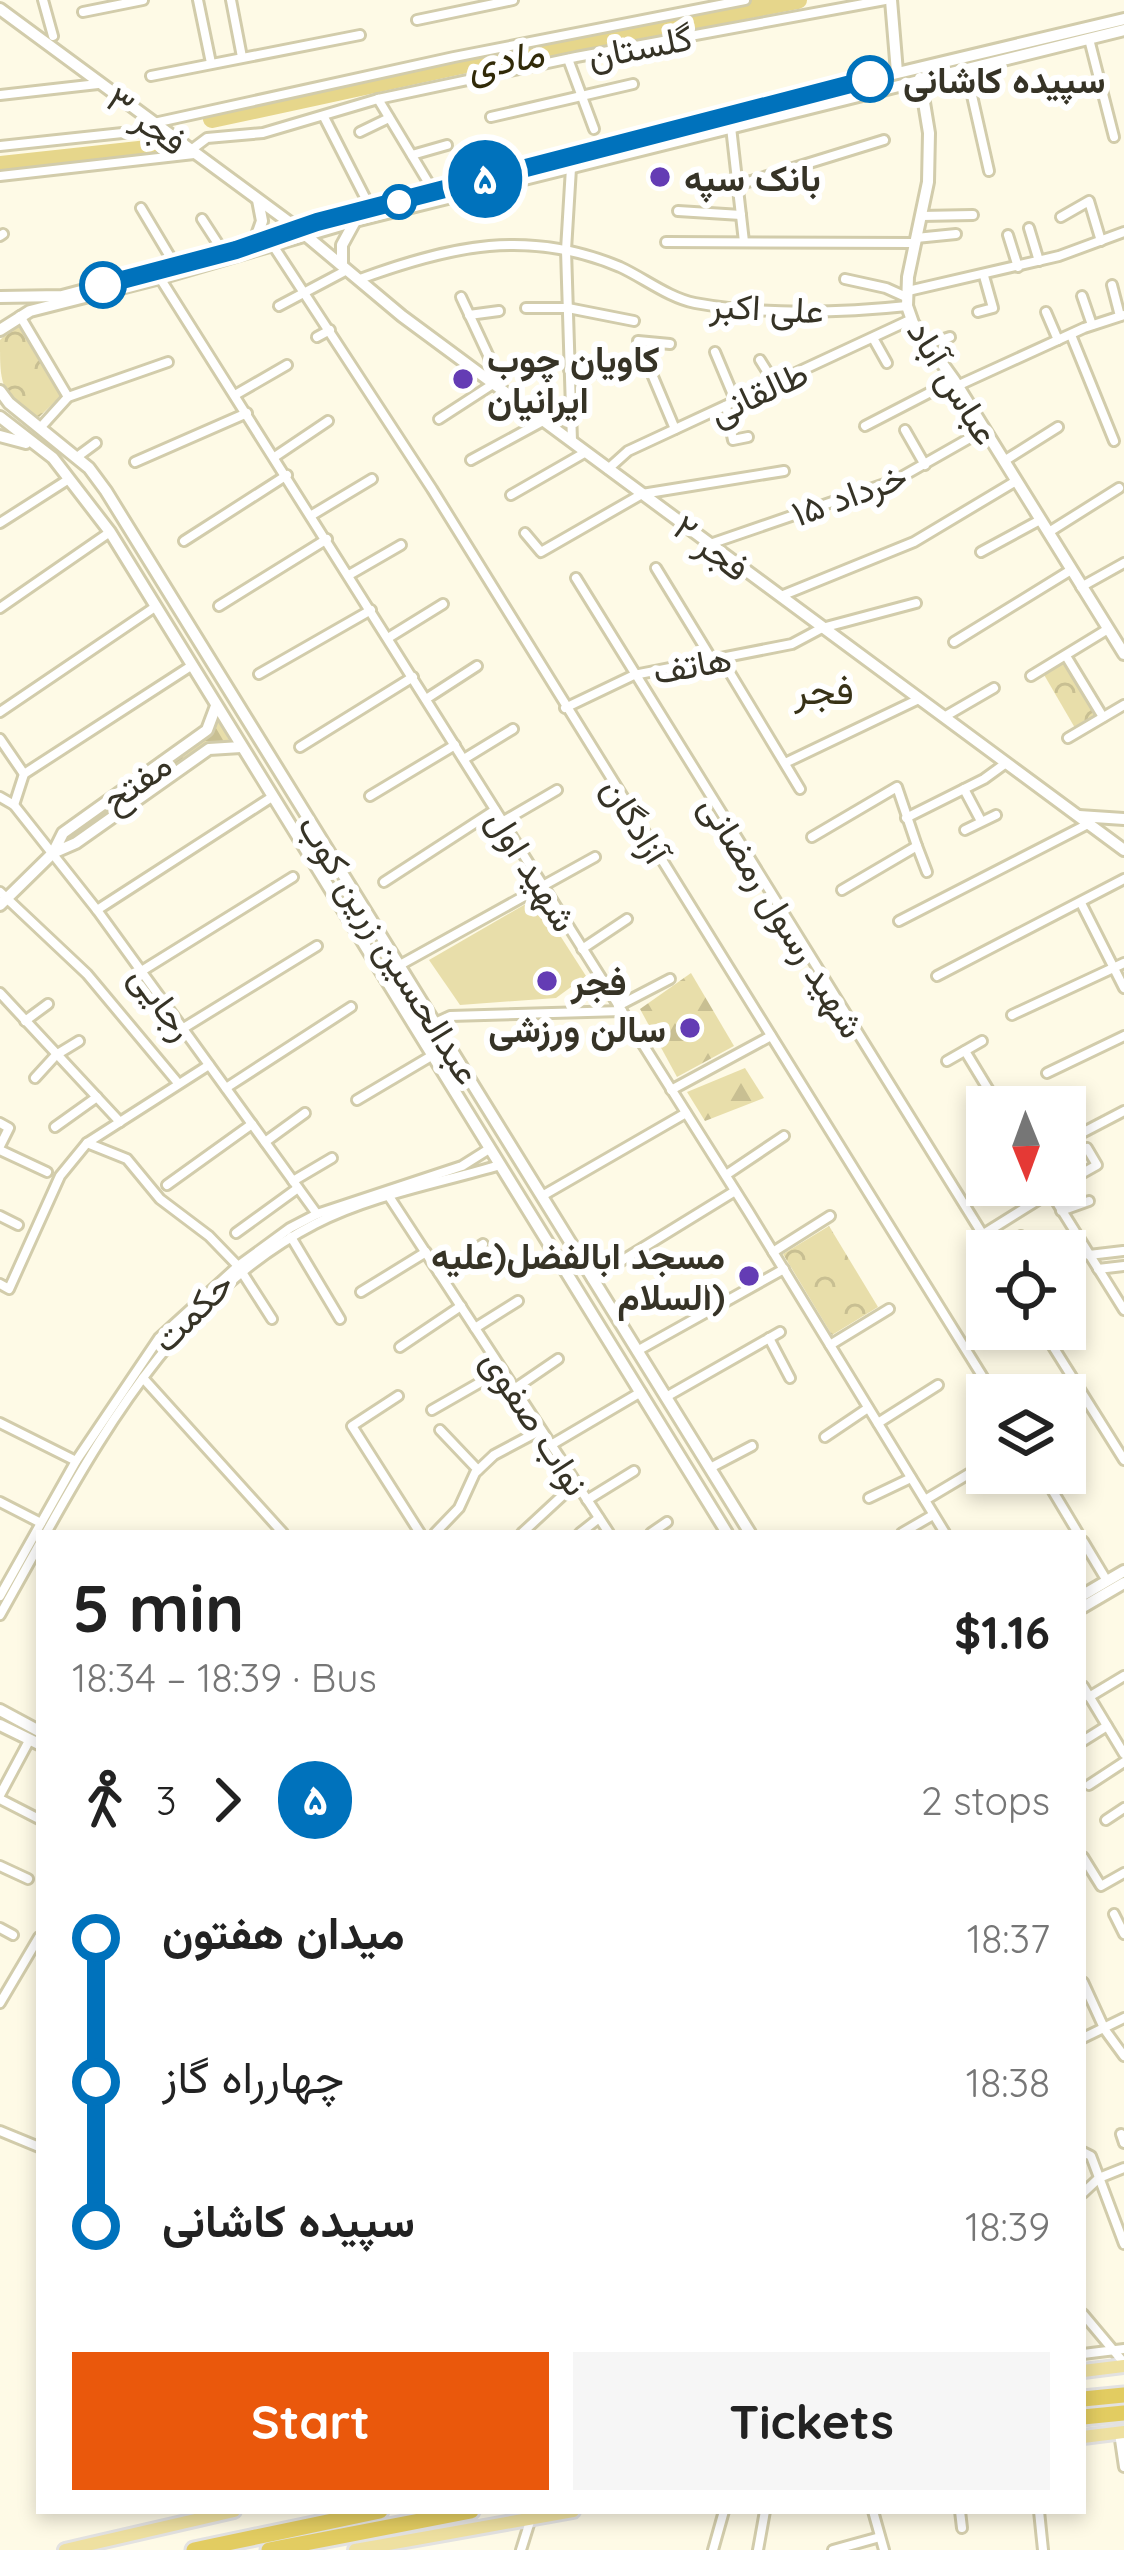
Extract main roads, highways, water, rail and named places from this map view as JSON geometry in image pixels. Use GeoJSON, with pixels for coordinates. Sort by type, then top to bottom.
{"type":"FeatureCollection","features":[{"type":"Feature","properties":{"kind":"highway"},"geometry":{"type":"LineString","coordinates":[[1086,2399],[1124,2395]]}},
{"type":"Feature","properties":{"kind":"highway"},"geometry":{"type":"LineString","coordinates":[[1086,2418],[1124,2413]]}},
{"type":"Feature","properties":{"kind":"highway"},"geometry":{"type":"LineString","coordinates":[[194,2550],[366,2514]]}},
{"type":"Feature","properties":{"kind":"highway"},"geometry":{"type":"LineString","coordinates":[[269,2550],[455,2514]]}},
{"type":"Feature","properties":{"kind":"main road"},"geometry":{"type":"LineString","coordinates":[[888,0],[897,72]]}},
{"type":"Feature","properties":{"kind":"main road","name":"فجر ۳"},"geometry":{"type":"LineString","coordinates":[[0,9],[302,232]]}},
{"type":"Feature","properties":{"kind":"main road"},"geometry":{"type":"LineString","coordinates":[[0,330],[20,314],[255,242],[571,165],[897,72],[1124,19]]}},
{"type":"Feature","properties":{"kind":"main road"},"geometry":{"type":"LineString","coordinates":[[0,296],[62,296],[274,247],[302,232],[434,192],[1124,30]]}},
{"type":"Feature","properties":{"kind":"main road","name":"عباس آباد"},"geometry":{"type":"LineString","coordinates":[[920,78],[929,133],[928,182],[909,304],[928,344],[1122,648]]}},
{"type":"Feature","properties":{"kind":"main road"},"geometry":{"type":"LineString","coordinates":[[255,242],[262,221],[258,200]]}},
{"type":"Feature","properties":{"kind":"main road"},"geometry":{"type":"LineString","coordinates":[[345,267],[342,245],[355,221]]}},
{"type":"Feature","properties":{"kind":"main road","name":"فجر ۲"},"geometry":{"type":"LineString","coordinates":[[302,232],[542,421],[1083,820],[1118,838],[1124,850]]}},
{"type":"Feature","properties":{"kind":"main road","name":"عبدالحسین زرین کوب"},"geometry":{"type":"LineString","coordinates":[[0,391],[106,490],[747,1530]]}},
{"type":"Feature","properties":{"kind":"main road"},"geometry":{"type":"LineString","coordinates":[[0,417],[37,446]]}},
{"type":"Feature","properties":{"kind":"main road"},"geometry":{"type":"LineString","coordinates":[[0,436],[37,446]]}},
{"type":"Feature","properties":{"kind":"main road","name":"عبدالحسین زرین کوب"},"geometry":{"type":"LineString","coordinates":[[37,446],[70,478],[110,532],[725,1530]]}},
{"type":"Feature","properties":{"kind":"main road","name":"مفتح"},"geometry":{"type":"LineString","coordinates":[[53,854],[63,833],[207,730],[216,706]]}},
{"type":"Feature","properties":{"kind":"main road","name":"مفتح"},"geometry":{"type":"LineString","coordinates":[[3,898],[53,854],[76,843],[209,749],[242,747]]}},
{"type":"Feature","properties":{"kind":"main road"},"geometry":{"type":"LineString","coordinates":[[1083,820],[1124,819]]}},
{"type":"Feature","properties":{"kind":"main road"},"geometry":{"type":"LineString","coordinates":[[463,1103],[476,1105],[480,1096]]}},
{"type":"Feature","properties":{"kind":"main road"},"geometry":{"type":"LineString","coordinates":[[477,1126],[480,1118],[496,1121]]}},
{"type":"Feature","properties":{"kind":"main road"},"geometry":{"type":"LineString","coordinates":[[1086,1593],[1124,1571]]}},
{"type":"Feature","properties":{"kind":"main road"},"geometry":{"type":"LineString","coordinates":[[1086,1605],[1124,1583]]}},
{"type":"Feature","properties":{"kind":"main road"},"geometry":{"type":"LineString","coordinates":[[0,1710],[36,1738]]}},
{"type":"Feature","properties":{"kind":"main road"},"geometry":{"type":"LineString","coordinates":[[0,1725],[36,1738]]}},
{"type":"Feature","properties":{"kind":"main road"},"geometry":{"type":"LineString","coordinates":[[1086,2370],[1124,2364]]}},
{"type":"Feature","properties":{"kind":"main road"},"geometry":{"type":"LineString","coordinates":[[1086,2438],[1121,2433]]}},
{"type":"Feature","properties":{"kind":"main road"},"geometry":{"type":"LineString","coordinates":[[65,2550],[221,2514]]}},
{"type":"Feature","properties":{"kind":"main road"},"geometry":{"type":"LineString","coordinates":[[355,2550],[555,2514]]}},
{"type":"Feature","properties":{"kind":"waterway","name":"مادی"},"geometry":{"type":"LineString","coordinates":[[212,119],[798,0]]}},
{"type":"Feature","properties":{"kind":"waterway","name":"مادی"},"geometry":{"type":"LineString","coordinates":[[0,165],[148,149]]}},
{"type":"Feature","properties":{"kind":"place","name":"سپیده کاشانی"},"geometry":{"type":"Point","coordinates":[870,79]}},
{"type":"Feature","properties":{"kind":"place","name":"بانک سپه"},"geometry":{"type":"Point","coordinates":[660,177]}},
{"type":"Feature","properties":{"kind":"place","name":"کاویان چوب ایرانیان"},"geometry":{"type":"Point","coordinates":[463,379]}},
{"type":"Feature","properties":{"kind":"place","name":"فجر"},"geometry":{"type":"Point","coordinates":[547,981]}},
{"type":"Feature","properties":{"kind":"place","name":"سالن ورزشی"},"geometry":{"type":"Point","coordinates":[690,1028]}},
{"type":"Feature","properties":{"kind":"place","name":"مسجد ابالفضل(علیه السلام)"},"geometry":{"type":"Point","coordinates":[749,1276]}},
{"type":"Feature","properties":{"kind":"district","name":"فجر"},"geometry":{"type":"Point","coordinates":[824,689]}}]}
